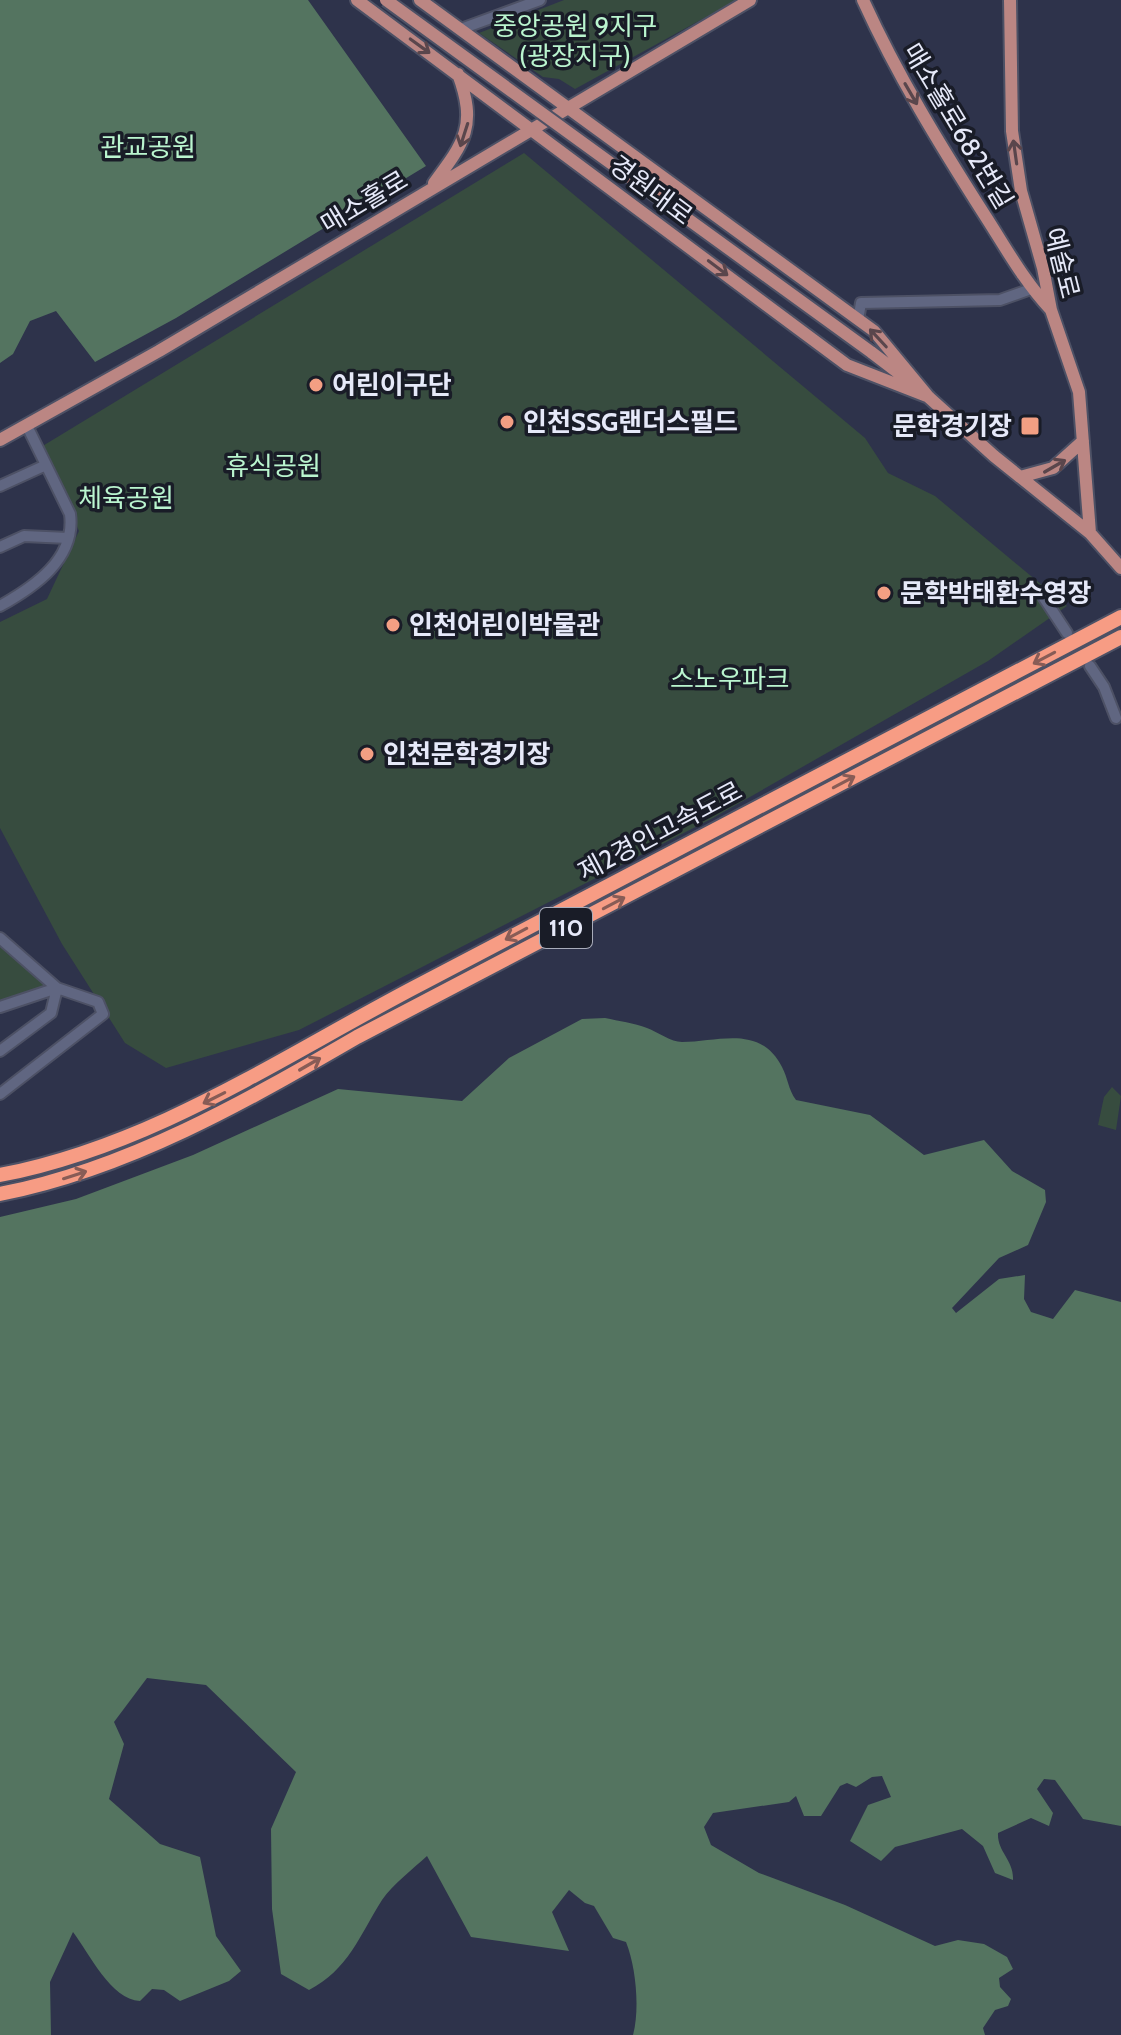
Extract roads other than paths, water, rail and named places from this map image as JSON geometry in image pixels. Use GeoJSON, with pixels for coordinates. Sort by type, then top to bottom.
{"type":"FeatureCollection","features":[{"type":"Feature","properties":{"kind":"highway","name":"제2경인고속도로"},"geometry":{"type":"LineString","coordinates":[[0,1175],[78,1156],[171,1120],[348,1022],[1117,619]]}},
{"type":"Feature","properties":{"kind":"highway","name":"제2경인고속도로"},"geometry":{"type":"LineString","coordinates":[[0,1194],[75,1175],[120,1159],[268,1089],[357,1037],[1121,637]]}},
{"type":"Feature","properties":{"kind":"main road","name":"경원대로"},"geometry":{"type":"LineString","coordinates":[[357,0],[532,127],[847,365],[929,397]]}},
{"type":"Feature","properties":{"kind":"main road","name":"경원대로"},"geometry":{"type":"LineString","coordinates":[[386,0],[871,352],[1090,533],[1121,568]]}},
{"type":"Feature","properties":{"kind":"main road","name":"경원대로"},"geometry":{"type":"LineString","coordinates":[[420,0],[874,331],[929,397]]}},
{"type":"Feature","properties":{"kind":"main road","name":"매소홀로"},"geometry":{"type":"LineString","coordinates":[[0,440],[28,428],[750,0]]}},
{"type":"Feature","properties":{"kind":"main road","name":"매소홀로682번길"},"geometry":{"type":"LineString","coordinates":[[863,0],[907,87],[1031,289],[1051,310]]}},
{"type":"Feature","properties":{"kind":"main road","name":"예술로"},"geometry":{"type":"LineString","coordinates":[[1010,0],[1012,131],[1021,191],[1043,268],[1051,310],[1079,392],[1090,533]]}},
{"type":"Feature","properties":{"kind":"main road"},"geometry":{"type":"LineString","coordinates":[[429,189],[459,150],[467,132],[467,98],[458,74]]}},
{"type":"Feature","properties":{"kind":"main road"},"geometry":{"type":"LineString","coordinates":[[1020,477],[1053,468],[1083,441]]}},
{"type":"Feature","properties":{"kind":"street"},"geometry":{"type":"LineString","coordinates":[[461,29],[540,0]]}},
{"type":"Feature","properties":{"kind":"street"},"geometry":{"type":"LineString","coordinates":[[858,320],[861,303],[1000,300],[1031,289]]}},
{"type":"Feature","properties":{"kind":"street"},"geometry":{"type":"LineString","coordinates":[[0,606],[48,574],[68,538],[70,514],[28,428]]}},
{"type":"Feature","properties":{"kind":"street"},"geometry":{"type":"LineString","coordinates":[[0,486],[46,465]]}},
{"type":"Feature","properties":{"kind":"street"},"geometry":{"type":"LineString","coordinates":[[0,547],[24,536],[68,538]]}},
{"type":"Feature","properties":{"kind":"street"},"geometry":{"type":"LineString","coordinates":[[1044,598],[1067,633]]}},
{"type":"Feature","properties":{"kind":"street"},"geometry":{"type":"LineString","coordinates":[[1090,666],[1104,687],[1116,718]]}},
{"type":"Feature","properties":{"kind":"street"},"geometry":{"type":"LineString","coordinates":[[0,938],[57,988],[98,1002],[103,1014],[0,1094]]}},
{"type":"Feature","properties":{"kind":"street"},"geometry":{"type":"LineString","coordinates":[[0,1007],[57,988]]}},
{"type":"Feature","properties":{"kind":"street"},"geometry":{"type":"LineString","coordinates":[[0,1051],[51,1013],[57,988]]}},
{"type":"Feature","properties":{"kind":"place","name":"어린이구단"},"geometry":{"type":"Point","coordinates":[316,385]}},
{"type":"Feature","properties":{"kind":"place","name":"인천SSG랜더스필드"},"geometry":{"type":"Point","coordinates":[507,422]}},
{"type":"Feature","properties":{"kind":"place","name":"문학경기장"},"geometry":{"type":"Point","coordinates":[1030,426]}},
{"type":"Feature","properties":{"kind":"place","name":"문학박태환수영장"},"geometry":{"type":"Point","coordinates":[884,593]}},
{"type":"Feature","properties":{"kind":"place","name":"인천어린이박물관"},"geometry":{"type":"Point","coordinates":[393,625]}},
{"type":"Feature","properties":{"kind":"place","name":"인천문학경기장"},"geometry":{"type":"Point","coordinates":[367,754]}},
{"type":"Feature","properties":{"kind":"park label","name":"중앙공원 9지구 (광장지구)"},"geometry":{"type":"Point","coordinates":[575,41]}},
{"type":"Feature","properties":{"kind":"park label","name":"관교공원"},"geometry":{"type":"Point","coordinates":[148,147]}},
{"type":"Feature","properties":{"kind":"park label","name":"휴식공원"},"geometry":{"type":"Point","coordinates":[273,466]}},
{"type":"Feature","properties":{"kind":"park label","name":"체육공원"},"geometry":{"type":"Point","coordinates":[126,498]}},
{"type":"Feature","properties":{"kind":"park label","name":"스노우파크"},"geometry":{"type":"Point","coordinates":[730,679]}}]}
